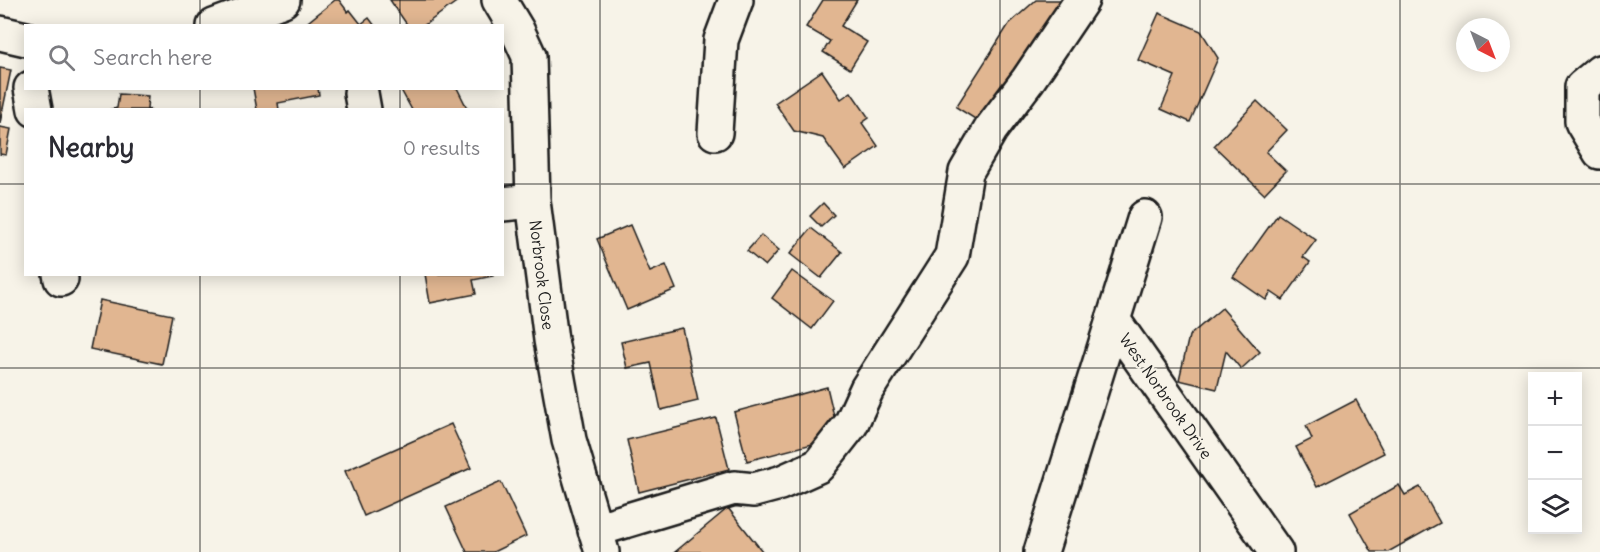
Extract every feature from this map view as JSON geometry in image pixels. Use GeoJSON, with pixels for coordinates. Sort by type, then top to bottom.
{"type":"FeatureCollection","features":[{"type":"Feature","properties":{"kind":"street"},"geometry":{"type":"LineString","coordinates":[[219,24],[283,0]]}},
{"type":"Feature","properties":{"kind":"street","name":"Norbrook Close"},"geometry":{"type":"LineString","coordinates":[[499,0],[529,56],[518,203],[551,340],[569,440],[599,541]]}},
{"type":"Feature","properties":{"kind":"street"},"geometry":{"type":"LineString","coordinates":[[715,133],[721,40],[736,0]]}},
{"type":"Feature","properties":{"kind":"street"},"geometry":{"type":"LineString","coordinates":[[599,541],[734,488],[754,490],[780,483],[818,466],[851,424],[867,388],[952,256],[966,172],[991,129],[1028,80],[1082,0]]}},
{"type":"Feature","properties":{"kind":"street"},"geometry":{"type":"LineString","coordinates":[[1600,72],[1582,87],[1582,122],[1600,152]]}},
{"type":"Feature","properties":{"kind":"street"},"geometry":{"type":"LineString","coordinates":[[31,90],[35,108]]}},
{"type":"Feature","properties":{"kind":"street"},"geometry":{"type":"LineString","coordinates":[[1113,320],[1145,217]]}},
{"type":"Feature","properties":{"kind":"street","name":"West Norbrook Drive"},"geometry":{"type":"LineString","coordinates":[[1041,552],[1113,320]]}},
{"type":"Feature","properties":{"kind":"street","name":"West Norbrook Drive"},"geometry":{"type":"LineString","coordinates":[[1113,320],[1276,552]]}},
{"type":"Feature","properties":{"kind":"building"},"geometry":{"type":"Polygon","coordinates":[[[335,0],[339,0],[361,24],[305,24],[335,0]]]}},
{"type":"Feature","properties":{"kind":"building"},"geometry":{"type":"Polygon","coordinates":[[[390,0],[459,0],[426,24],[407,24],[390,0]]]}},
{"type":"Feature","properties":{"kind":"building"},"geometry":{"type":"Polygon","coordinates":[[[823,0],[857,0],[841,26],[867,42],[850,69],[823,52],[830,41],[806,27],[823,0]]]}},
{"type":"Feature","properties":{"kind":"building"},"geometry":{"type":"Polygon","coordinates":[[[1036,0],[1101,0],[1039,53],[991,129],[956,107],[1009,24],[1036,0]]]}},
{"type":"Feature","properties":{"kind":"building"},"geometry":{"type":"Polygon","coordinates":[[[1159,13],[1201,31],[1218,58],[1190,122],[1161,109],[1175,76],[1138,60],[1159,13]]]}},
{"type":"Feature","properties":{"kind":"building"},"geometry":{"type":"Polygon","coordinates":[[[369,18],[374,24],[361,24],[369,18]]]}},
{"type":"Feature","properties":{"kind":"building"},"geometry":{"type":"Polygon","coordinates":[[[0,68],[11,70],[0,123],[0,68]]]}},
{"type":"Feature","properties":{"kind":"building"},"geometry":{"type":"Polygon","coordinates":[[[822,71],[841,99],[851,92],[869,118],[862,123],[878,146],[845,169],[823,138],[794,131],[775,103],[822,71]]]}},
{"type":"Feature","properties":{"kind":"building"},"geometry":{"type":"Polygon","coordinates":[[[253,90],[318,90],[319,95],[278,103],[279,108],[257,108],[253,90]]]}},
{"type":"Feature","properties":{"kind":"building"},"geometry":{"type":"Polygon","coordinates":[[[401,90],[458,90],[467,108],[411,108],[401,90]]]}},
{"type":"Feature","properties":{"kind":"building"},"geometry":{"type":"Polygon","coordinates":[[[119,94],[148,96],[147,108],[117,108],[119,94]]]}},
{"type":"Feature","properties":{"kind":"building"},"geometry":{"type":"Polygon","coordinates":[[[1257,101],[1287,130],[1266,152],[1286,171],[1264,194],[1214,146],[1257,101]]]}},
{"type":"Feature","properties":{"kind":"building"},"geometry":{"type":"Polygon","coordinates":[[[0,127],[11,129],[6,155],[0,154],[0,127]]]}},
{"type":"Feature","properties":{"kind":"building"},"geometry":{"type":"Polygon","coordinates":[[[823,203],[834,215],[821,227],[810,216],[823,203]]]}},
{"type":"Feature","properties":{"kind":"building"},"geometry":{"type":"Polygon","coordinates":[[[1278,214],[1316,240],[1303,257],[1310,262],[1283,300],[1271,292],[1266,300],[1233,277],[1278,214]]]}},
{"type":"Feature","properties":{"kind":"building"},"geometry":{"type":"Polygon","coordinates":[[[630,225],[650,272],[666,265],[676,289],[627,310],[597,239],[630,225]]]}},
{"type":"Feature","properties":{"kind":"building"},"geometry":{"type":"Polygon","coordinates":[[[811,228],[842,252],[821,278],[790,254],[811,228]]]}},
{"type":"Feature","properties":{"kind":"building"},"geometry":{"type":"Polygon","coordinates":[[[761,235],[779,250],[765,266],[747,251],[761,235]]]}},
{"type":"Feature","properties":{"kind":"building"},"geometry":{"type":"Polygon","coordinates":[[[792,271],[833,301],[812,329],[772,298],[792,271]]]}},
{"type":"Feature","properties":{"kind":"building"},"geometry":{"type":"Polygon","coordinates":[[[425,276],[493,276],[473,280],[476,294],[430,303],[425,276]]]}},
{"type":"Feature","properties":{"kind":"building"},"geometry":{"type":"Polygon","coordinates":[[[100,300],[172,315],[162,364],[90,349],[100,300]]]}},
{"type":"Feature","properties":{"kind":"building"},"geometry":{"type":"Polygon","coordinates":[[[1222,308],[1260,352],[1241,369],[1226,351],[1217,389],[1179,380],[1189,336],[1222,308]]]}},
{"type":"Feature","properties":{"kind":"building"},"geometry":{"type":"Polygon","coordinates":[[[682,328],[698,401],[661,410],[651,363],[627,368],[621,342],[682,328]]]}},
{"type":"Feature","properties":{"kind":"building"},"geometry":{"type":"Polygon","coordinates":[[[827,387],[839,437],[747,461],[734,412],[827,387]]]}},
{"type":"Feature","properties":{"kind":"building"},"geometry":{"type":"Polygon","coordinates":[[[1356,400],[1384,453],[1317,487],[1296,447],[1312,439],[1306,426],[1356,400]]]}},
{"type":"Feature","properties":{"kind":"building"},"geometry":{"type":"Polygon","coordinates":[[[716,418],[729,469],[639,492],[627,440],[716,418]]]}},
{"type":"Feature","properties":{"kind":"building"},"geometry":{"type":"Polygon","coordinates":[[[451,424],[471,468],[364,516],[345,471],[451,424]]]}},
{"type":"Feature","properties":{"kind":"building"},"geometry":{"type":"Polygon","coordinates":[[[501,482],[526,536],[493,552],[467,552],[446,507],[501,482]]]}},
{"type":"Feature","properties":{"kind":"building"},"geometry":{"type":"Polygon","coordinates":[[[1399,485],[1405,495],[1420,487],[1440,523],[1388,552],[1372,552],[1350,513],[1399,485]]]}},
{"type":"Feature","properties":{"kind":"building"},"geometry":{"type":"Polygon","coordinates":[[[728,508],[761,552],[675,552],[728,508]]]}}]}
